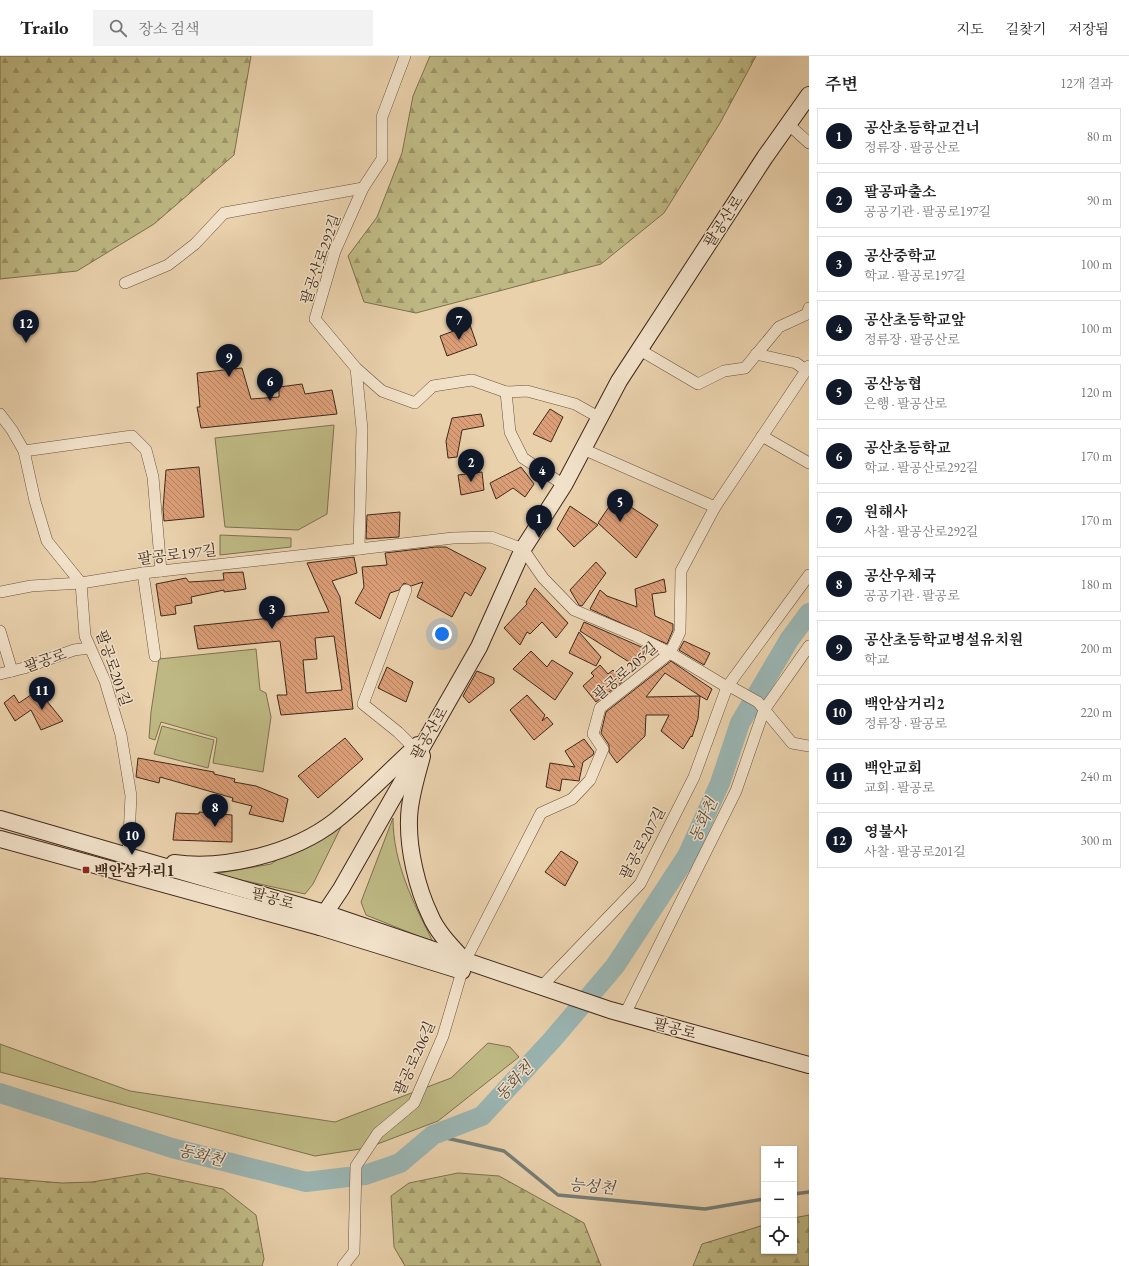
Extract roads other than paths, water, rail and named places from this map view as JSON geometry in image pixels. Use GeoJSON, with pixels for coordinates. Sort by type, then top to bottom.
{"type":"FeatureCollection","features":[{"type":"Feature","properties":{"kind":"main road","name":"팔공산로"},"geometry":{"type":"LineString","coordinates":[[323,920],[478,647],[523,549],[564,485],[619,381],[765,157],[809,95]]}},
{"type":"Feature","properties":{"kind":"main road"},"geometry":{"type":"LineString","coordinates":[[128,856],[187,865],[240,861],[268,854],[298,842],[334,822],[366,795],[427,737]]}},
{"type":"Feature","properties":{"kind":"main road"},"geometry":{"type":"LineString","coordinates":[[427,737],[409,818],[412,854],[430,916],[464,966]]}},
{"type":"Feature","properties":{"kind":"main road","name":"팔공로"},"geometry":{"type":"LineString","coordinates":[[0,819],[128,856],[464,966],[542,986],[618,1012],[809,1065]]}},
{"type":"Feature","properties":{"kind":"main road","name":"팔공로"},"geometry":{"type":"LineString","coordinates":[[0,839],[323,920]]}},
{"type":"Feature","properties":{"kind":"street","name":"팔공산로292길"},"geometry":{"type":"LineString","coordinates":[[405,56],[382,116],[382,159],[362,188],[335,251],[315,319],[356,368],[382,391],[415,403],[433,386],[472,380],[506,392],[527,391],[574,404],[600,418]]}},
{"type":"Feature","properties":{"kind":"street"},"geometry":{"type":"LineString","coordinates":[[788,124],[809,143]]}},
{"type":"Feature","properties":{"kind":"street"},"geometry":{"type":"LineString","coordinates":[[125,283],[168,265],[195,244],[224,213],[362,188]]}},
{"type":"Feature","properties":{"kind":"street"},"geometry":{"type":"LineString","coordinates":[[640,350],[698,384],[724,371],[745,368],[779,327],[807,314],[809,308]]}},
{"type":"Feature","properties":{"kind":"street"},"geometry":{"type":"LineString","coordinates":[[756,354],[796,363],[808,368]]}},
{"type":"Feature","properties":{"kind":"street"},"geometry":{"type":"LineString","coordinates":[[356,368],[362,429],[359,549]]}},
{"type":"Feature","properties":{"kind":"street","name":"팔공로205길"},"geometry":{"type":"LineString","coordinates":[[464,966],[541,813],[572,799],[590,780],[603,749],[593,734],[600,708],[670,653],[680,632],[681,571],[715,507],[808,368]]}},
{"type":"Feature","properties":{"kind":"street"},"geometry":{"type":"LineString","coordinates":[[506,392],[510,432],[524,458],[564,485]]}},
{"type":"Feature","properties":{"kind":"street"},"geometry":{"type":"LineString","coordinates":[[0,414],[12,430],[24,451],[35,501],[48,541],[81,583]]}},
{"type":"Feature","properties":{"kind":"street"},"geometry":{"type":"LineString","coordinates":[[24,451],[132,436],[146,450],[153,477],[161,571]]}},
{"type":"Feature","properties":{"kind":"street"},"geometry":{"type":"LineString","coordinates":[[762,436],[809,463]]}},
{"type":"Feature","properties":{"kind":"street"},"geometry":{"type":"LineString","coordinates":[[583,449],[715,507]]}},
{"type":"Feature","properties":{"kind":"street","name":"팔공로197길"},"geometry":{"type":"LineString","coordinates":[[0,592],[31,586],[81,583],[143,573],[453,538],[491,537],[523,549]]}},
{"type":"Feature","properties":{"kind":"street"},"geometry":{"type":"LineString","coordinates":[[523,549],[543,578],[574,610],[636,636],[670,653],[730,687],[761,706],[792,742],[809,746]]}},
{"type":"Feature","properties":{"kind":"street"},"geometry":{"type":"LineString","coordinates":[[143,573],[155,656]]}},
{"type":"Feature","properties":{"kind":"street","name":"팔공로207길"},"geometry":{"type":"LineString","coordinates":[[542,986],[640,884],[694,776],[730,687],[809,574]]}},
{"type":"Feature","properties":{"kind":"street","name":"팔공로201길"},"geometry":{"type":"LineString","coordinates":[[81,583],[85,636],[105,681],[121,735],[131,796],[128,856]]}},
{"type":"Feature","properties":{"kind":"street"},"geometry":{"type":"LineString","coordinates":[[406,590],[364,704],[398,732],[414,748]]}},
{"type":"Feature","properties":{"kind":"street"},"geometry":{"type":"LineString","coordinates":[[0,631],[12,671]]}},
{"type":"Feature","properties":{"kind":"street"},"geometry":{"type":"LineString","coordinates":[[618,1012],[736,791],[761,706],[809,646]]}},
{"type":"Feature","properties":{"kind":"street","name":"팔공로"},"geometry":{"type":"LineString","coordinates":[[0,674],[74,650],[90,648]]}},
{"type":"Feature","properties":{"kind":"street","name":"팔공로206길"},"geometry":{"type":"LineString","coordinates":[[344,1266],[354,1252],[356,1166],[378,1133],[414,1102],[443,1036],[464,966]]}},
{"type":"Feature","properties":{"kind":"waterway","name":"동화천"},"geometry":{"type":"LineString","coordinates":[[0,1093],[172,1148],[306,1182],[365,1175],[400,1163],[433,1135],[482,1116],[552,1040],[615,966],[687,856],[720,783],[740,723],[789,640],[809,613]]}},
{"type":"Feature","properties":{"kind":"waterway","name":"능성천"},"geometry":{"type":"LineString","coordinates":[[433,1135],[504,1151],[558,1195],[705,1209],[761,1200]]}},
{"type":"Feature","properties":{"kind":"waterway","name":"능성천"},"geometry":{"type":"LineString","coordinates":[[797,1194],[809,1192]]}},
{"type":"Feature","properties":{"kind":"place","name":"원해사"},"geometry":{"type":"Point","coordinates":[459,340]}},
{"type":"Feature","properties":{"kind":"place","name":"영불사"},"geometry":{"type":"Point","coordinates":[26,343]}},
{"type":"Feature","properties":{"kind":"place","name":"공산초등학교병설유치원"},"geometry":{"type":"Point","coordinates":[229,377]}},
{"type":"Feature","properties":{"kind":"place","name":"공산초등학교"},"geometry":{"type":"Point","coordinates":[270,401]}},
{"type":"Feature","properties":{"kind":"place","name":"팔공파출소"},"geometry":{"type":"Point","coordinates":[471,482]}},
{"type":"Feature","properties":{"kind":"place","name":"공산초등학교앞"},"geometry":{"type":"Point","coordinates":[542,490]}},
{"type":"Feature","properties":{"kind":"place","name":"공산농협"},"geometry":{"type":"Point","coordinates":[620,522]}},
{"type":"Feature","properties":{"kind":"place","name":"공산초등학교건너"},"geometry":{"type":"Point","coordinates":[539,538]}},
{"type":"Feature","properties":{"kind":"place","name":"공산중학교"},"geometry":{"type":"Point","coordinates":[272,629]}},
{"type":"Feature","properties":{"kind":"place","name":"백안교회"},"geometry":{"type":"Point","coordinates":[42,710]}},
{"type":"Feature","properties":{"kind":"place","name":"공산우체국"},"geometry":{"type":"Point","coordinates":[215,827]}},
{"type":"Feature","properties":{"kind":"place","name":"백안삼거리2"},"geometry":{"type":"Point","coordinates":[132,855]}},
{"type":"Feature","properties":{"kind":"place","name":"백안삼거리1"},"geometry":{"type":"Point","coordinates":[86,870]}}]}
